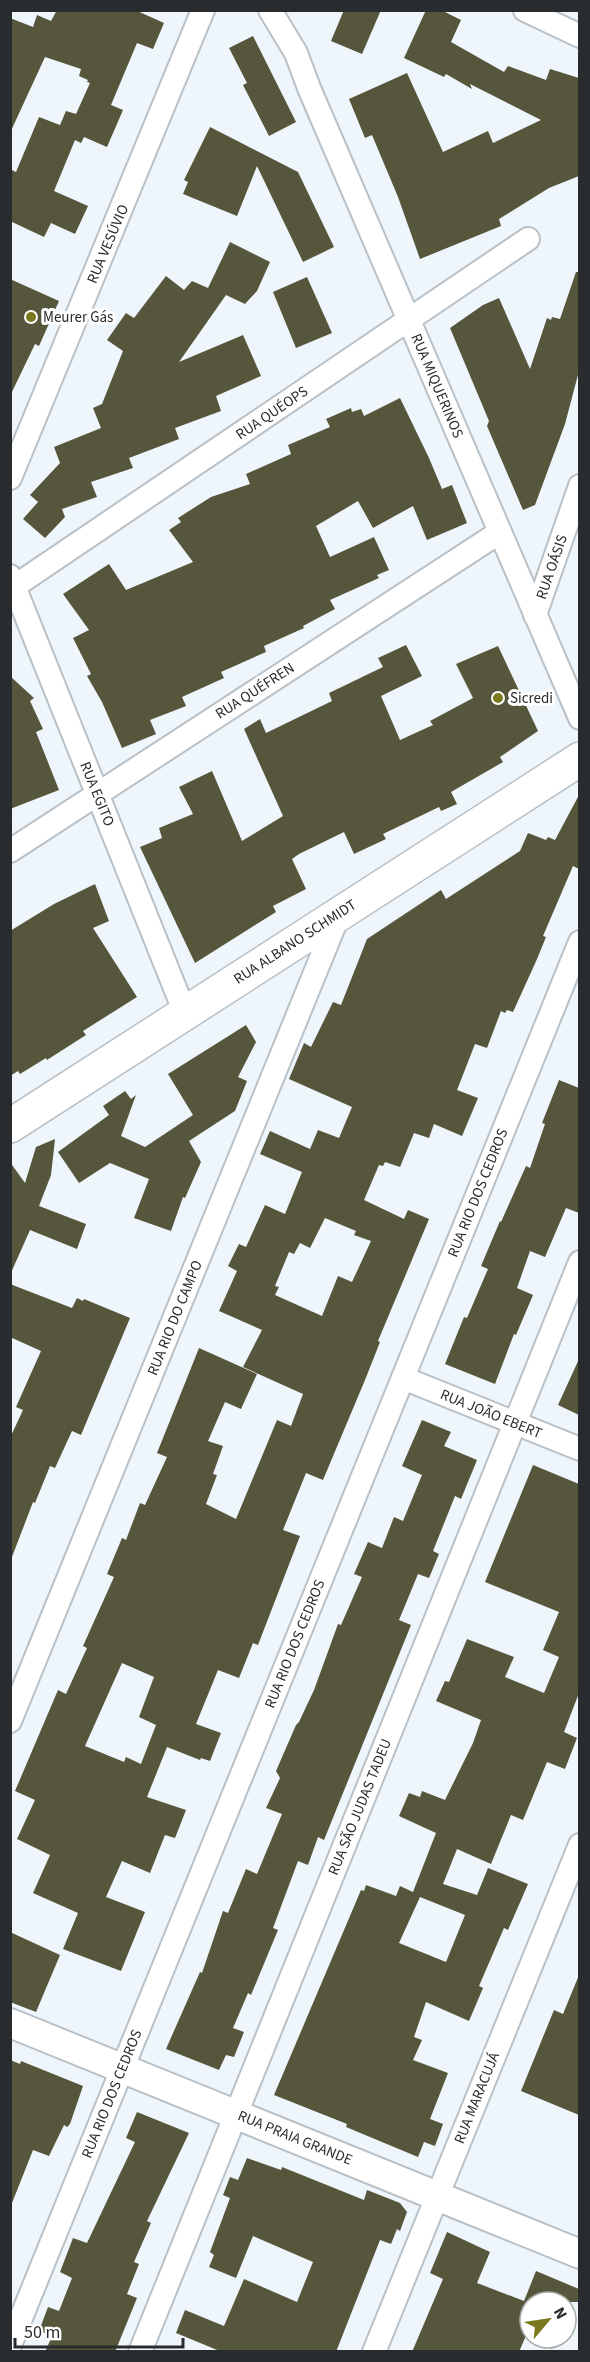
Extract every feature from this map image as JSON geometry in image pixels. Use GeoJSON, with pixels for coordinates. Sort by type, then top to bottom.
{"type":"FeatureCollection","features":[{"type":"Feature","properties":{"kind":"main road","name":"RUA ALBANO SCHMIDT"},"geometry":{"type":"LineString","coordinates":[[10,1126],[579,759]]}},
{"type":"Feature","properties":{"kind":"street","name":"RUA VESÚVIO"},"geometry":{"type":"LineString","coordinates":[[10,478],[203,10]]}},
{"type":"Feature","properties":{"kind":"street"},"geometry":{"type":"LineString","coordinates":[[183,62],[214,10]]}},
{"type":"Feature","properties":{"kind":"street","name":"RUA MIQUERINOS"},"geometry":{"type":"LineString","coordinates":[[270,10],[296,53]]}},
{"type":"Feature","properties":{"kind":"street","name":"RUA MIQUERINOS"},"geometry":{"type":"LineString","coordinates":[[282,10],[309,88],[579,718]]}},
{"type":"Feature","properties":{"kind":"street"},"geometry":{"type":"LineString","coordinates":[[525,10],[579,36]]}},
{"type":"Feature","properties":{"kind":"street","name":"RUA QUÉOPS"},"geometry":{"type":"LineString","coordinates":[[13,581],[410,320],[528,239]]}},
{"type":"Feature","properties":{"kind":"street","name":"RUA OÁSIS"},"geometry":{"type":"LineString","coordinates":[[535,615],[579,486]]}},
{"type":"Feature","properties":{"kind":"street","name":"RUA QUÉFREN"},"geometry":{"type":"LineString","coordinates":[[10,851],[500,532]]}},
{"type":"Feature","properties":{"kind":"street","name":"RUA EGITO"},"geometry":{"type":"LineString","coordinates":[[13,581],[185,1013]]}},
{"type":"Feature","properties":{"kind":"street","name":"RUA RIO DO CAMPO"},"geometry":{"type":"LineString","coordinates":[[10,1721],[339,914]]}},
{"type":"Feature","properties":{"kind":"street","name":"RUA RIO DOS CEDROS"},"geometry":{"type":"LineString","coordinates":[[10,2345],[579,942]]}},
{"type":"Feature","properties":{"kind":"street","name":"RUA SÃO JUDAS TADEU"},"geometry":{"type":"LineString","coordinates":[[140,2352],[579,1262]]}},
{"type":"Feature","properties":{"kind":"street","name":"RUA JOÃO EBERT"},"geometry":{"type":"LineString","coordinates":[[403,1378],[579,1449]]}},
{"type":"Feature","properties":{"kind":"street","name":"RUA MARACUJÁ"},"geometry":{"type":"LineString","coordinates":[[374,2352],[579,1845]]}},
{"type":"Feature","properties":{"kind":"street","name":"RUA PRAIA GRANDE"},"geometry":{"type":"LineString","coordinates":[[10,2023],[579,2254]]}},
{"type":"Feature","properties":{"kind":"building"},"geometry":{"type":"Polygon","coordinates":[[[57,10],[135,10],[164,23],[153,49],[137,43],[111,105],[123,110],[107,147],[84,137],[81,143],[75,140],[54,191],[88,206],[75,234],[51,223],[44,237],[10,221],[10,169],[16,172],[39,117],[60,125],[66,111],[76,114],[90,83],[79,76],[81,69],[45,57],[10,133],[10,18],[33,27],[37,15],[51,21],[57,10]]]}},
{"type":"Feature","properties":{"kind":"building"},"geometry":{"type":"Polygon","coordinates":[[[344,10],[381,10],[362,54],[331,41],[344,10]]]}},
{"type":"Feature","properties":{"kind":"building"},"geometry":{"type":"Polygon","coordinates":[[[426,10],[441,10],[461,20],[451,42],[504,72],[508,66],[546,80],[550,69],[579,78],[579,176],[549,188],[499,219],[501,226],[420,259],[398,197],[372,135],[365,138],[349,99],[407,73],[443,152],[488,131],[493,143],[541,120],[470,84],[472,89],[446,74],[444,77],[404,58],[426,10]]]}},
{"type":"Feature","properties":{"kind":"building"},"geometry":{"type":"Polygon","coordinates":[[[253,36],[296,122],[269,136],[243,85],[247,83],[229,48],[253,36]]]}},
{"type":"Feature","properties":{"kind":"building"},"geometry":{"type":"Polygon","coordinates":[[[210,127],[298,172],[334,247],[303,262],[257,166],[237,216],[183,194],[188,182],[184,180],[210,127]]]}},
{"type":"Feature","properties":{"kind":"building"},"geometry":{"type":"Polygon","coordinates":[[[230,242],[270,262],[257,291],[245,304],[226,295],[179,362],[243,335],[261,376],[216,396],[221,411],[175,428],[179,439],[129,458],[133,468],[91,482],[97,497],[62,509],[65,517],[45,538],[23,519],[38,502],[30,495],[60,463],[54,447],[101,428],[93,408],[102,404],[123,351],[107,340],[126,313],[134,318],[166,276],[184,290],[192,281],[208,288],[230,242]]]}},
{"type":"Feature","properties":{"kind":"building"},"geometry":{"type":"Polygon","coordinates":[[[576,272],[579,272],[579,371],[565,424],[535,505],[523,510],[487,426],[489,421],[450,328],[483,305],[499,298],[530,369],[547,318],[560,319],[576,272]]]}},
{"type":"Feature","properties":{"kind":"building"},"geometry":{"type":"Polygon","coordinates":[[[307,277],[332,333],[296,348],[273,292],[307,277]]]}},
{"type":"Feature","properties":{"kind":"building","name":"Meurer Gás"},"geometry":{"type":"Polygon","coordinates":[[[10,279],[59,301],[39,346],[35,344],[10,396],[10,279]]]}},
{"type":"Feature","properties":{"kind":"building"},"geometry":{"type":"Polygon","coordinates":[[[400,398],[442,489],[452,485],[467,523],[427,540],[413,506],[373,528],[358,501],[316,526],[330,557],[374,537],[389,570],[377,575],[379,578],[330,600],[335,609],[303,626],[304,628],[264,646],[266,652],[221,672],[224,678],[182,697],[186,706],[150,720],[156,734],[122,748],[102,702],[87,676],[91,674],[73,638],[89,630],[63,594],[109,564],[126,590],[193,562],[169,530],[181,522],[178,518],[211,497],[250,484],[246,474],[291,454],[288,445],[330,427],[326,419],[351,408],[352,412],[361,409],[364,416],[400,398]]]}},
{"type":"Feature","properties":{"kind":"building"},"geometry":{"type":"Polygon","coordinates":[[[406,645],[422,676],[381,696],[400,740],[433,725],[430,721],[473,698],[456,664],[498,646],[538,731],[500,757],[503,762],[451,792],[457,804],[441,811],[439,807],[383,834],[386,839],[354,854],[344,832],[299,854],[292,859],[306,889],[273,906],[276,912],[195,963],[140,847],[162,838],[159,828],[193,814],[179,787],[212,771],[242,841],[283,816],[244,729],[260,719],[266,733],[332,701],[329,693],[383,667],[378,658],[406,645]]]}},
{"type":"Feature","properties":{"kind":"building"},"geometry":{"type":"Polygon","coordinates":[[[10,676],[34,698],[30,701],[43,729],[36,732],[59,790],[10,809],[10,676]]]}},
{"type":"Feature","properties":{"kind":"building"},"geometry":{"type":"Polygon","coordinates":[[[579,795],[579,869],[573,866],[543,936],[546,937],[537,959],[513,1012],[501,1011],[487,1048],[475,1044],[457,1090],[478,1098],[462,1136],[434,1124],[429,1138],[414,1133],[400,1167],[385,1162],[383,1166],[379,1165],[364,1200],[404,1219],[408,1210],[429,1219],[323,1480],[306,1473],[283,1530],[300,1536],[258,1645],[253,1643],[239,1678],[218,1670],[196,1724],[221,1733],[210,1761],[201,1758],[200,1760],[167,1747],[147,1797],[186,1810],[175,1838],[165,1835],[150,1873],[122,1861],[106,1897],[145,1912],[121,1971],[63,1949],[78,1913],[33,1893],[50,1855],[17,1839],[35,1800],[15,1791],[58,1690],[66,1694],[87,1648],[83,1646],[114,1577],[107,1574],[122,1538],[126,1540],[140,1503],[145,1505],[167,1457],[157,1453],[199,1348],[257,1374],[241,1409],[225,1402],[208,1441],[223,1446],[213,1474],[217,1475],[206,1504],[236,1519],[277,1420],[291,1426],[303,1394],[243,1367],[262,1330],[219,1311],[237,1271],[228,1266],[239,1244],[246,1247],[265,1205],[285,1214],[302,1172],[260,1154],[270,1131],[310,1149],[318,1130],[339,1138],[352,1107],[289,1079],[304,1043],[311,1047],[333,1002],[341,1005],[367,939],[441,890],[446,899],[520,851],[528,833],[546,840],[548,837],[555,840],[579,795]],[[325,1218],[310,1248],[300,1243],[294,1254],[289,1252],[275,1286],[279,1287],[275,1295],[322,1316],[338,1276],[352,1282],[371,1241],[354,1235],[356,1231],[325,1218]],[[122,1663],[85,1746],[124,1762],[126,1757],[141,1764],[156,1725],[139,1717],[154,1677],[122,1663]]]}},
{"type":"Feature","properties":{"kind":"building"},"geometry":{"type":"Polygon","coordinates":[[[95,884],[109,921],[93,928],[137,997],[83,1031],[86,1035],[47,1060],[46,1058],[20,1074],[18,1071],[10,1076],[10,931],[54,904],[95,884]]]}},
{"type":"Feature","properties":{"kind":"building"},"geometry":{"type":"Polygon","coordinates":[[[246,1025],[256,1042],[238,1077],[247,1081],[235,1111],[189,1141],[201,1162],[185,1198],[183,1197],[171,1231],[134,1218],[149,1179],[110,1163],[79,1183],[58,1152],[109,1115],[103,1106],[125,1091],[131,1099],[136,1095],[121,1136],[145,1147],[193,1115],[168,1074],[246,1025]]]}},
{"type":"Feature","properties":{"kind":"building"},"geometry":{"type":"Polygon","coordinates":[[[559,1080],[579,1088],[579,1213],[566,1208],[545,1257],[530,1251],[517,1288],[533,1295],[516,1335],[514,1334],[495,1384],[445,1364],[464,1317],[467,1318],[488,1269],[481,1266],[500,1221],[526,1166],[530,1168],[545,1124],[542,1123],[559,1080]]]}},
{"type":"Feature","properties":{"kind":"building"},"geometry":{"type":"Polygon","coordinates":[[[55,1139],[51,1175],[39,1206],[86,1224],[77,1249],[30,1230],[10,1275],[10,1162],[25,1183],[36,1147],[55,1139]]]}},
{"type":"Feature","properties":{"kind":"building"},"geometry":{"type":"Polygon","coordinates":[[[10,1284],[72,1308],[77,1298],[83,1301],[84,1299],[130,1318],[81,1435],[72,1431],[55,1468],[50,1466],[35,1503],[33,1502],[12,1557],[10,1438],[23,1410],[16,1407],[41,1351],[10,1337],[10,1284]]]}},
{"type":"Feature","properties":{"kind":"building"},"geometry":{"type":"Polygon","coordinates":[[[579,1359],[579,1415],[558,1405],[579,1359]]]}},
{"type":"Feature","properties":{"kind":"building"},"geometry":{"type":"Polygon","coordinates":[[[422,1420],[451,1432],[444,1446],[477,1460],[461,1499],[455,1496],[433,1551],[439,1554],[429,1578],[418,1574],[399,1620],[411,1625],[324,1840],[318,1837],[308,1865],[298,1861],[273,1928],[278,1930],[251,1995],[248,1993],[233,2028],[244,2032],[234,2057],[226,2055],[219,2070],[166,2049],[200,1972],[202,1973],[223,1911],[228,1913],[246,1869],[257,1874],[282,1814],[266,1808],[280,1778],[276,1771],[314,1690],[338,1624],[341,1625],[362,1577],[354,1574],[368,1542],[382,1548],[394,1517],[403,1521],[422,1475],[402,1466],[422,1420]]]}},
{"type":"Feature","properties":{"kind":"building"},"geometry":{"type":"Polygon","coordinates":[[[533,1465],[579,1484],[579,1693],[564,1732],[577,1738],[565,1769],[547,1762],[523,1820],[511,1815],[491,1864],[457,1849],[443,1884],[477,1895],[488,1868],[528,1884],[508,1930],[504,1928],[479,1986],[483,1988],[469,2021],[426,2002],[414,2037],[422,2040],[413,2060],[448,2073],[430,2119],[443,2124],[435,2146],[424,2142],[418,2157],[346,2127],[347,2124],[274,2095],[361,1890],[364,1891],[366,1885],[396,1896],[400,1886],[413,1892],[436,1833],[399,1816],[409,1793],[420,1797],[422,1791],[445,1800],[473,1743],[481,1720],[436,1701],[445,1681],[449,1682],[467,1639],[514,1657],[505,1677],[544,1693],[559,1657],[543,1650],[559,1612],[485,1582],[533,1465]],[[420,1897],[399,1943],[446,1962],[465,1915],[420,1897]]]}},
{"type":"Feature","properties":{"kind":"building"},"geometry":{"type":"Polygon","coordinates":[[[10,1932],[60,1955],[36,2012],[10,2002],[10,1932]]]}},
{"type":"Feature","properties":{"kind":"building"},"geometry":{"type":"Polygon","coordinates":[[[579,1975],[579,2115],[521,2091],[554,2010],[563,2014],[579,1975]]]}},
{"type":"Feature","properties":{"kind":"building"},"geometry":{"type":"Polygon","coordinates":[[[10,2060],[20,2064],[21,2061],[83,2086],[70,2124],[67,2127],[64,2125],[49,2156],[33,2150],[12,2203],[10,2060]]]}},
{"type":"Feature","properties":{"kind":"building"},"geometry":{"type":"Polygon","coordinates":[[[137,2112],[189,2133],[147,2221],[151,2223],[134,2262],[139,2264],[127,2294],[137,2298],[115,2352],[45,2352],[52,2336],[39,2331],[48,2307],[59,2311],[72,2278],[60,2272],[73,2238],[87,2243],[135,2142],[126,2138],[137,2112]]]}},
{"type":"Feature","properties":{"kind":"building"},"geometry":{"type":"Polygon","coordinates":[[[247,2158],[281,2170],[282,2167],[364,2200],[367,2190],[400,2203],[407,2212],[400,2231],[397,2229],[391,2244],[380,2240],[336,2352],[222,2352],[176,2333],[185,2310],[224,2326],[244,2279],[297,2302],[313,2262],[253,2236],[236,2278],[209,2267],[214,2255],[210,2252],[230,2198],[223,2195],[230,2177],[238,2180],[247,2158]]]}},
{"type":"Feature","properties":{"kind":"building"},"geometry":{"type":"Polygon","coordinates":[[[447,2232],[490,2252],[477,2283],[518,2299],[519,2352],[412,2352],[443,2279],[430,2273],[447,2232]]]}},
{"type":"Feature","properties":{"kind":"building"},"geometry":{"type":"Polygon","coordinates":[[[536,2271],[579,2289],[579,2302],[578,2290],[528,2290],[536,2271]]]}},
{"type":"Feature","properties":{"kind":"place","name":"Meurer Gás"},"geometry":{"type":"Point","coordinates":[31,317]}},
{"type":"Feature","properties":{"kind":"place","name":"Sicredi"},"geometry":{"type":"Point","coordinates":[498,698]}}]}
